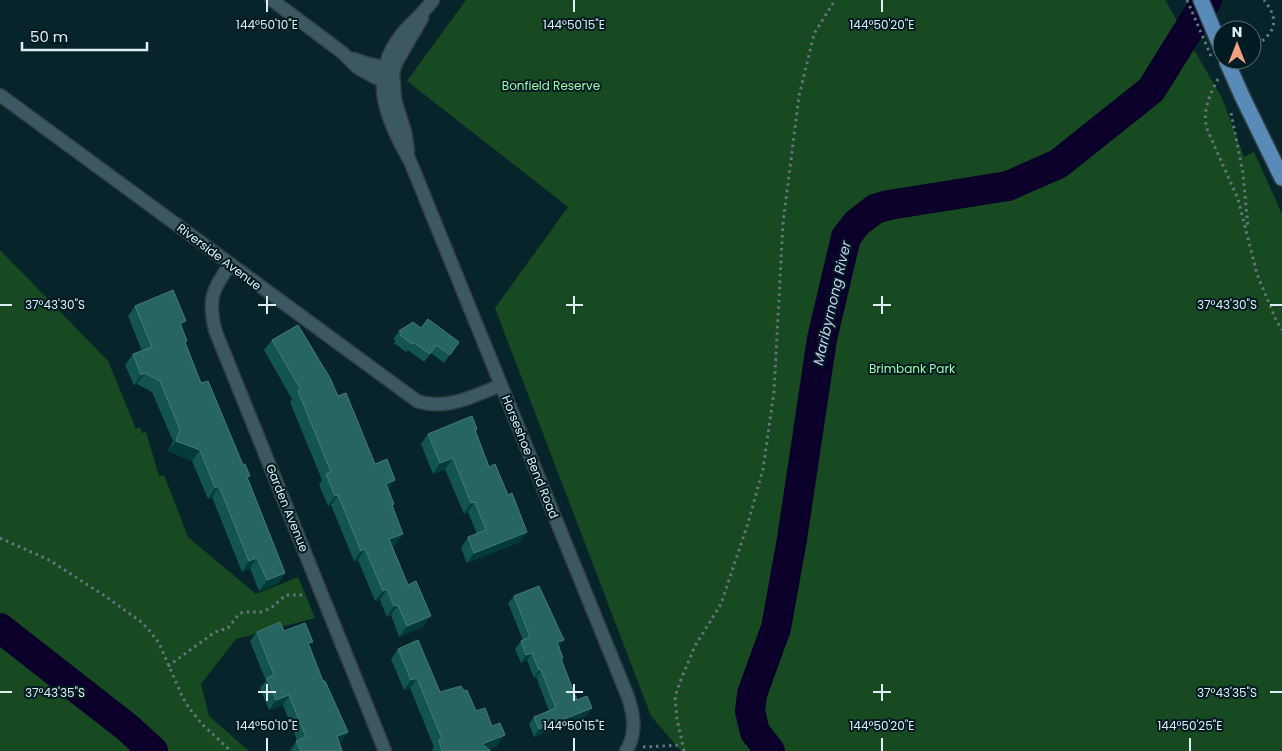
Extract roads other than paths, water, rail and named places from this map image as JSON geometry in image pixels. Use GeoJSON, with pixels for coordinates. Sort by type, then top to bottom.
{"type":"FeatureCollection","features":[{"type":"Feature","properties":{"kind":"main road"},"geometry":{"type":"LineString","coordinates":[[1201,0],[1212,32]]}},
{"type":"Feature","properties":{"kind":"main road"},"geometry":{"type":"LineString","coordinates":[[1228,70],[1282,178]]}},
{"type":"Feature","properties":{"kind":"street"},"geometry":{"type":"LineString","coordinates":[[272,0],[343,53],[387,74],[396,63],[415,33],[425,11],[434,0]]}},
{"type":"Feature","properties":{"kind":"street","name":"Horseshoe Bend Road"},"geometry":{"type":"LineString","coordinates":[[387,74],[386,108],[396,136],[410,161],[630,704],[634,723],[630,750]]}},
{"type":"Feature","properties":{"kind":"street","name":"Riverside Avenue"},"geometry":{"type":"LineString","coordinates":[[0,94],[416,401],[430,404],[446,404],[501,385]]}},
{"type":"Feature","properties":{"kind":"street","name":"Garden Avenue"},"geometry":{"type":"LineString","coordinates":[[230,265],[216,283],[211,300],[211,315],[215,330],[385,751]]}},
{"type":"Feature","properties":{"kind":"waterway","name":"Maribyrnong River"},"geometry":{"type":"LineString","coordinates":[[770,751],[755,732],[750,711],[752,694],[776,628],[792,539],[822,339],[846,237],[857,223],[875,209],[889,205],[1008,186],[1058,164],[1151,90],[1207,0]]}},
{"type":"Feature","properties":{"kind":"waterway","name":"Maribyrnong River"},"geometry":{"type":"LineString","coordinates":[[0,628],[128,728],[153,751]]}},
{"type":"Feature","properties":{"kind":"park label","name":"Bonfield Reserve"},"geometry":{"type":"Point","coordinates":[551,86]}},
{"type":"Feature","properties":{"kind":"park label","name":"Brimbank Park"},"geometry":{"type":"Point","coordinates":[912,369]}}]}
